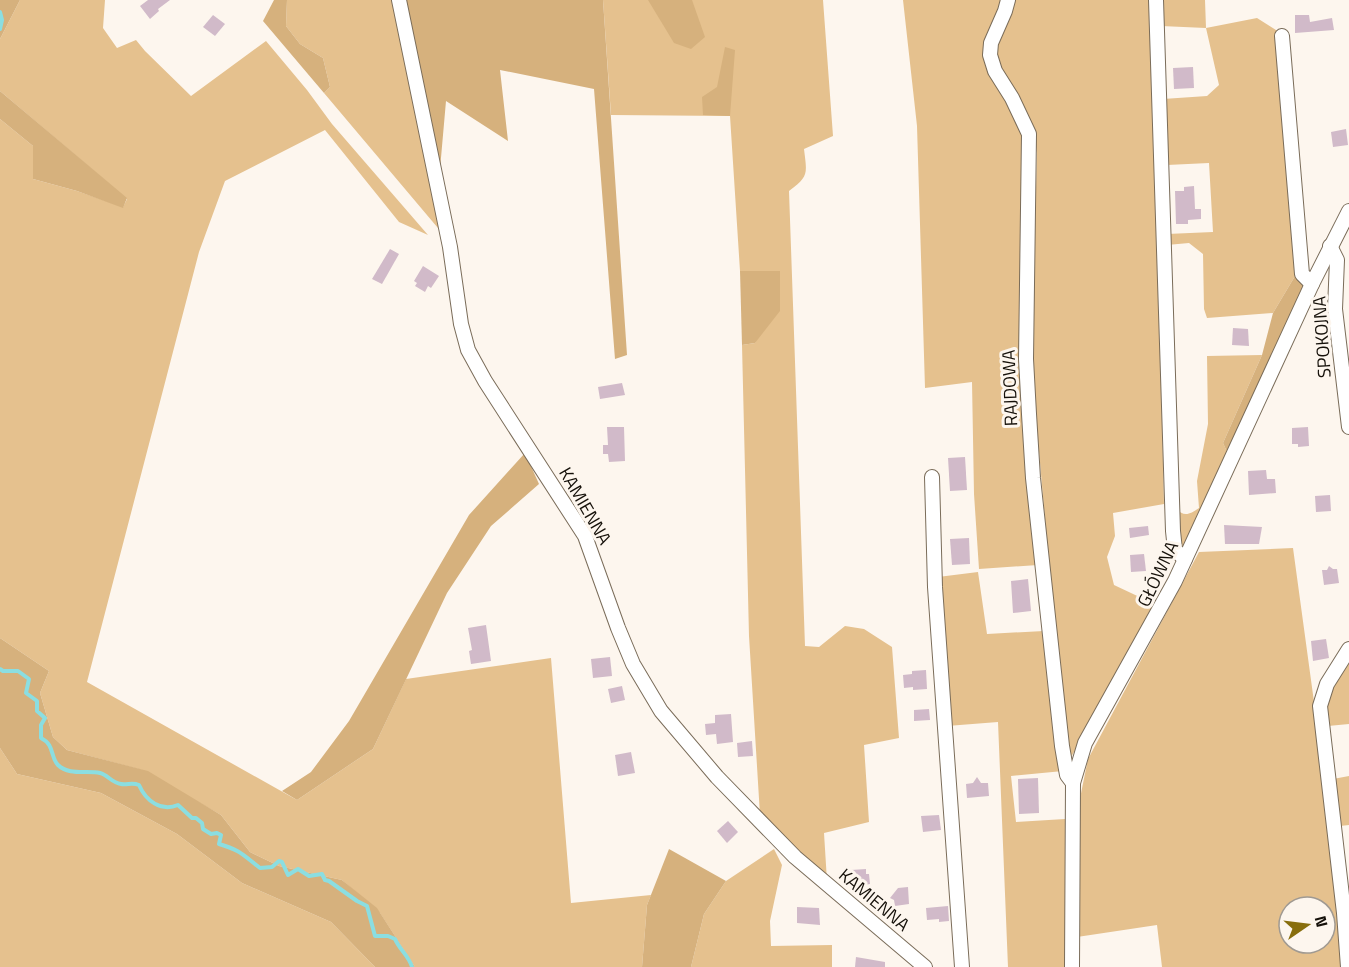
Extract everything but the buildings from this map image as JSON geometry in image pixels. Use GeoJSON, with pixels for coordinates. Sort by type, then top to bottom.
{"type":"FeatureCollection","features":[{"type":"Feature","properties":{"kind":"street","name":"KAMIENNA"},"geometry":{"type":"LineString","coordinates":[[399,0],[450,247],[461,324],[468,350],[485,381],[585,536],[633,664],[661,711],[732,793],[795,857],[925,967]]}},
{"type":"Feature","properties":{"kind":"street","name":"RAJDOWA"},"geometry":{"type":"LineString","coordinates":[[1008,0],[991,43],[990,56],[995,71],[1012,98],[1029,134],[1026,359],[1033,478],[1062,746],[1067,775],[1073,783]]}},
{"type":"Feature","properties":{"kind":"street"},"geometry":{"type":"LineString","coordinates":[[1156,0],[1173,531],[1175,550],[1185,559]]}},
{"type":"Feature","properties":{"kind":"street"},"geometry":{"type":"LineString","coordinates":[[1282,36],[1302,274],[1312,284]]}},
{"type":"Feature","properties":{"kind":"street","name":"GŁÓWNA"},"geometry":{"type":"LineString","coordinates":[[1072,967],[1073,783],[1085,743],[1159,613],[1248,426],[1312,284],[1349,211]]}},
{"type":"Feature","properties":{"kind":"street","name":"SPOKOJNA"},"geometry":{"type":"LineString","coordinates":[[1330,246],[1337,260],[1335,309],[1349,427]]}},
{"type":"Feature","properties":{"kind":"street"},"geometry":{"type":"LineString","coordinates":[[932,477],[935,587],[962,967]]}},
{"type":"Feature","properties":{"kind":"street"},"geometry":{"type":"LineString","coordinates":[[1348,967],[1320,706],[1327,684],[1349,649]]}},
{"type":"Feature","properties":{"kind":"shaded area"},"geometry":{"type":"Polygon","coordinates":[[[0,0],[20,0],[0,39],[0,0]]]}},
{"type":"Feature","properties":{"kind":"shaded area"},"geometry":{"type":"Polygon","coordinates":[[[20,0],[105,0],[103,28],[117,48],[136,40],[191,96],[266,41],[332,124],[428,235],[399,222],[325,130],[225,181],[199,252],[87,682],[297,800],[373,749],[406,679],[551,658],[571,903],[651,895],[647,905],[642,967],[415,967],[380,913],[342,880],[279,866],[250,852],[221,815],[142,770],[67,750],[53,737],[40,693],[49,671],[0,638],[0,119],[33,146],[33,179],[123,207],[127,199],[0,91],[0,39],[20,0]]]}},
{"type":"Feature","properties":{"kind":"shaded area"},"geometry":{"type":"Polygon","coordinates":[[[274,0],[287,0],[286,26],[300,44],[323,58],[330,87],[324,93],[263,21],[274,0]]]}},
{"type":"Feature","properties":{"kind":"shaded area"},"geometry":{"type":"Polygon","coordinates":[[[287,0],[394,0],[443,234],[324,93],[330,87],[323,58],[300,44],[286,26],[287,0]]]}},
{"type":"Feature","properties":{"kind":"shaded area"},"geometry":{"type":"Polygon","coordinates":[[[405,0],[603,0],[627,355],[615,359],[594,89],[500,70],[508,141],[446,101],[440,169],[405,0]]]}},
{"type":"Feature","properties":{"kind":"shaded area"},"geometry":{"type":"Polygon","coordinates":[[[603,0],[823,0],[833,136],[804,149],[805,174],[800,182],[789,191],[805,646],[819,647],[845,626],[864,629],[892,647],[899,738],[864,745],[869,822],[824,833],[827,881],[760,815],[749,636],[742,345],[755,343],[780,271],[740,271],[730,116],[611,115],[603,0]]]}},
{"type":"Feature","properties":{"kind":"shaded area"},"geometry":{"type":"Polygon","coordinates":[[[648,0],[692,0],[705,37],[691,49],[674,43],[648,0]]]}},
{"type":"Feature","properties":{"kind":"shaded area"},"geometry":{"type":"Polygon","coordinates":[[[903,0],[1002,0],[984,43],[987,66],[1024,133],[1038,565],[979,569],[974,494],[972,382],[925,388],[917,126],[903,0]]]}},
{"type":"Feature","properties":{"kind":"shaded area"},"geometry":{"type":"Polygon","coordinates":[[[1013,0],[1152,0],[1164,504],[1113,513],[1115,536],[1107,557],[1114,585],[1148,601],[1155,609],[1070,759],[1065,745],[1031,361],[1037,153],[1033,128],[994,54],[1013,0]]]}},
{"type":"Feature","properties":{"kind":"shaded area"},"geometry":{"type":"Polygon","coordinates":[[[1161,0],[1205,0],[1206,28],[1161,26],[1161,0]]]}},
{"type":"Feature","properties":{"kind":"shaded area"},"geometry":{"type":"Polygon","coordinates":[[[1257,18],[1276,30],[1298,271],[1273,313],[1207,318],[1204,309],[1203,254],[1189,243],[1167,245],[1167,234],[1213,232],[1209,163],[1167,165],[1163,99],[1207,96],[1219,85],[1206,28],[1257,18]]]}},
{"type":"Feature","properties":{"kind":"shaded area"},"geometry":{"type":"Polygon","coordinates":[[[725,47],[735,50],[730,116],[703,115],[702,97],[717,87],[725,47]]]}},
{"type":"Feature","properties":{"kind":"shaded area"},"geometry":{"type":"Polygon","coordinates":[[[0,91],[127,198],[123,208],[77,191],[33,179],[33,146],[0,119],[0,91]]]}},
{"type":"Feature","properties":{"kind":"shaded area"},"geometry":{"type":"Polygon","coordinates":[[[740,271],[780,271],[780,311],[755,343],[742,345],[740,271]]]}},
{"type":"Feature","properties":{"kind":"shaded area"},"geometry":{"type":"Polygon","coordinates":[[[1298,271],[1305,286],[1229,456],[1223,443],[1262,355],[1273,313],[1298,271]]]}},
{"type":"Feature","properties":{"kind":"shaded area"},"geometry":{"type":"Polygon","coordinates":[[[1262,355],[1223,443],[1229,456],[1182,550],[1177,547],[1175,508],[1187,514],[1199,508],[1197,481],[1208,424],[1207,356],[1262,355]]]}},
{"type":"Feature","properties":{"kind":"shaded area"},"geometry":{"type":"Polygon","coordinates":[[[525,453],[539,484],[491,526],[447,593],[373,749],[297,800],[282,791],[311,772],[349,721],[469,515],[525,453]]]}},
{"type":"Feature","properties":{"kind":"shaded area"},"geometry":{"type":"Polygon","coordinates":[[[1293,548],[1317,724],[1336,895],[1277,895],[1277,955],[1337,955],[1337,904],[1344,967],[1162,967],[1157,925],[1077,937],[1078,808],[1088,759],[1199,552],[1293,548]]]}},
{"type":"Feature","properties":{"kind":"shaded area"},"geometry":{"type":"Polygon","coordinates":[[[978,572],[987,634],[1044,631],[1063,771],[1011,776],[1016,822],[1065,819],[1066,967],[1008,967],[998,722],[947,726],[938,577],[978,572]]]}},
{"type":"Feature","properties":{"kind":"shaded area"},"geometry":{"type":"Polygon","coordinates":[[[0,638],[49,671],[40,693],[53,737],[67,750],[148,771],[221,815],[250,852],[279,866],[342,880],[377,908],[415,967],[375,967],[331,922],[242,883],[177,834],[101,793],[17,774],[0,748],[0,638]]]}},
{"type":"Feature","properties":{"kind":"shaded area"},"geometry":{"type":"Polygon","coordinates":[[[1349,656],[1349,724],[1328,726],[1328,697],[1334,681],[1349,656]]]}},
{"type":"Feature","properties":{"kind":"shaded area"},"geometry":{"type":"Polygon","coordinates":[[[0,748],[17,774],[101,793],[177,834],[242,883],[331,922],[375,967],[0,967],[0,748]]]}},
{"type":"Feature","properties":{"kind":"shaded area"},"geometry":{"type":"Polygon","coordinates":[[[1349,776],[1349,825],[1340,826],[1333,779],[1349,776]]]}},
{"type":"Feature","properties":{"kind":"shaded area"},"geometry":{"type":"Polygon","coordinates":[[[669,849],[726,881],[704,914],[691,967],[642,967],[647,905],[669,849]]]}},
{"type":"Feature","properties":{"kind":"shaded area"},"geometry":{"type":"Polygon","coordinates":[[[774,849],[782,865],[770,921],[771,946],[832,945],[832,967],[691,967],[704,914],[726,881],[774,849]]]}},
{"type":"Feature","properties":{"kind":"waterway"},"geometry":{"type":"LineString","coordinates":[[0,12],[2,20],[0,29]]}},
{"type":"Feature","properties":{"kind":"waterway"},"geometry":{"type":"LineString","coordinates":[[0,669],[18,671],[29,679],[26,693],[37,701],[37,711],[45,718],[41,725],[41,738],[48,744],[56,762],[62,768],[73,772],[100,773],[118,783],[139,785],[155,804],[166,807],[178,805],[192,818],[202,823],[203,829],[211,834],[221,835],[219,844],[237,851],[260,868],[272,867],[279,861],[282,862],[288,875],[298,869],[309,876],[322,874],[325,880],[367,906],[375,936],[388,936],[395,939],[412,967]]}}]}
